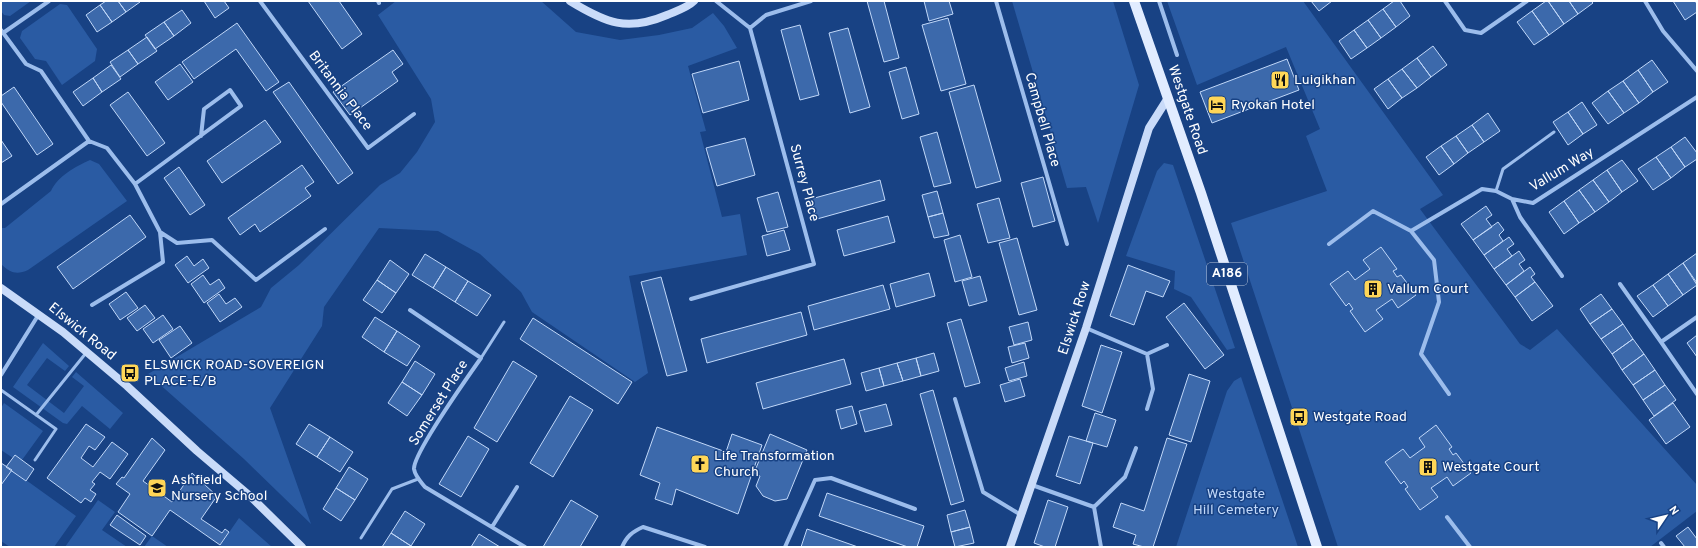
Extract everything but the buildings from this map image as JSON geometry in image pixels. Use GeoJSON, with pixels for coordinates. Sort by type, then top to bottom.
{"type":"FeatureCollection","features":[{"type":"Feature","properties":{"kind":"main road","name":"Westgate Road"},"geometry":{"type":"LineString","coordinates":[[1134,1],[1207,212],[1317,547]]}},
{"type":"Feature","properties":{"kind":"street"},"geometry":{"type":"LineString","coordinates":[[49,1],[2,31],[26,64],[41,72],[89,141],[107,148],[135,184],[160,232],[163,262],[92,305]]}},
{"type":"Feature","properties":{"kind":"street","name":"Britannia Place"},"geometry":{"type":"LineString","coordinates":[[260,1],[368,148],[414,114]]}},
{"type":"Feature","properties":{"kind":"street"},"geometry":{"type":"LineString","coordinates":[[570,1],[592,14],[610,22],[630,24],[649,23],[678,11],[694,1]]}},
{"type":"Feature","properties":{"kind":"street"},"geometry":{"type":"LineString","coordinates":[[716,1],[750,28],[766,15],[811,1]]}},
{"type":"Feature","properties":{"kind":"street","name":"Campbell Place"},"geometry":{"type":"LineString","coordinates":[[996,1],[1067,244]]}},
{"type":"Feature","properties":{"kind":"street"},"geometry":{"type":"LineString","coordinates":[[1159,1],[1176,54]]}},
{"type":"Feature","properties":{"kind":"street"},"geometry":{"type":"LineString","coordinates":[[1445,1],[1465,30],[1481,33],[1527,1]]}},
{"type":"Feature","properties":{"kind":"street"},"geometry":{"type":"LineString","coordinates":[[1645,1],[1663,31],[1697,71]]}},
{"type":"Feature","properties":{"kind":"street","name":"Surrey Place"},"geometry":{"type":"LineString","coordinates":[[691,298],[814,264],[750,28]]}},
{"type":"Feature","properties":{"kind":"street"},"geometry":{"type":"LineString","coordinates":[[135,184],[201,136],[242,106],[230,90],[204,109],[201,136]]}},
{"type":"Feature","properties":{"kind":"street","name":"Vallum Way"},"geometry":{"type":"LineString","coordinates":[[1411,231],[1482,189],[1496,191],[1512,199],[1533,203],[1697,97]]}},
{"type":"Feature","properties":{"kind":"street","name":"Elswick Row"},"geometry":{"type":"LineString","coordinates":[[1010,547],[1086,328],[1149,128],[1168,98]]}},
{"type":"Feature","properties":{"kind":"street"},"geometry":{"type":"LineString","coordinates":[[1,204],[89,141]]}},
{"type":"Feature","properties":{"kind":"street"},"geometry":{"type":"LineString","coordinates":[[1512,199],[1520,217],[1562,276]]}},
{"type":"Feature","properties":{"kind":"street"},"geometry":{"type":"LineString","coordinates":[[1329,244],[1372,211],[1411,231],[1434,260],[1439,302],[1421,354],[1449,394]]}},
{"type":"Feature","properties":{"kind":"street"},"geometry":{"type":"LineString","coordinates":[[160,232],[177,243],[212,240],[256,280],[326,230]]}},
{"type":"Feature","properties":{"kind":"street"},"geometry":{"type":"LineString","coordinates":[[1620,284],[1697,394]]}},
{"type":"Feature","properties":{"kind":"street","name":"Elswick Road"},"geometry":{"type":"LineString","coordinates":[[1,288],[39,314],[127,386],[197,451],[250,496],[302,547]]}},
{"type":"Feature","properties":{"kind":"street","name":"Somerset Place"},"geometry":{"type":"LineString","coordinates":[[410,310],[481,358],[430,435],[416,461],[414,470],[418,479]]}},
{"type":"Feature","properties":{"kind":"street"},"geometry":{"type":"LineString","coordinates":[[1,375],[39,314]]}},
{"type":"Feature","properties":{"kind":"street"},"geometry":{"type":"LineString","coordinates":[[1661,342],[1697,317]]}},
{"type":"Feature","properties":{"kind":"street"},"geometry":{"type":"LineString","coordinates":[[1086,328],[1147,354],[1167,345]]}},
{"type":"Feature","properties":{"kind":"street"},"geometry":{"type":"LineString","coordinates":[[1146,409],[1153,389],[1147,354]]}},
{"type":"Feature","properties":{"kind":"street"},"geometry":{"type":"LineString","coordinates":[[954,399],[983,492],[1022,515]]}},
{"type":"Feature","properties":{"kind":"street"},"geometry":{"type":"LineString","coordinates":[[1094,507],[1125,478],[1136,448]]}},
{"type":"Feature","properties":{"kind":"street"},"geometry":{"type":"LineString","coordinates":[[785,547],[815,480],[830,478],[915,509]]}},
{"type":"Feature","properties":{"kind":"street"},"geometry":{"type":"LineString","coordinates":[[418,479],[425,487],[525,547]]}},
{"type":"Feature","properties":{"kind":"street"},"geometry":{"type":"LineString","coordinates":[[1032,485],[1094,507]]}},
{"type":"Feature","properties":{"kind":"street"},"geometry":{"type":"LineString","coordinates":[[492,527],[517,487]]}},
{"type":"Feature","properties":{"kind":"street"},"geometry":{"type":"LineString","coordinates":[[1094,507],[1101,547]]}},
{"type":"Feature","properties":{"kind":"street"},"geometry":{"type":"LineString","coordinates":[[1447,517],[1470,547]]}},
{"type":"Feature","properties":{"kind":"street"},"geometry":{"type":"LineString","coordinates":[[622,547],[626,538],[632,532],[643,527],[705,547]]}},
{"type":"Feature","properties":{"kind":"lane"},"geometry":{"type":"LineString","coordinates":[[1496,191],[1503,169],[1554,132]]}},
{"type":"Feature","properties":{"kind":"lane"},"geometry":{"type":"LineString","coordinates":[[481,358],[504,322]]}},
{"type":"Feature","properties":{"kind":"lane"},"geometry":{"type":"LineString","coordinates":[[36,415],[87,352]]}},
{"type":"Feature","properties":{"kind":"lane"},"geometry":{"type":"LineString","coordinates":[[1,390],[56,429],[35,460]]}},
{"type":"Feature","properties":{"kind":"lane"},"geometry":{"type":"LineString","coordinates":[[361,538],[392,489],[418,479]]}},
{"type":"Feature","properties":{"kind":"green space"},"geometry":{"type":"Polygon","coordinates":[[[1,1],[31,1],[10,16],[4,15],[1,11],[1,1]]]}},
{"type":"Feature","properties":{"kind":"green space"},"geometry":{"type":"Polygon","coordinates":[[[396,1],[541,1],[576,32],[620,40],[659,35],[692,28],[713,13],[724,26],[737,48],[688,66],[706,131],[700,132],[722,217],[740,214],[747,255],[629,276],[648,373],[635,382],[532,312],[521,292],[480,254],[438,231],[379,228],[324,307],[322,326],[270,408],[311,524],[244,459],[148,374],[261,307],[271,288],[299,265],[380,185],[400,173],[417,152],[435,122],[431,99],[378,15],[396,1]]]}},
{"type":"Feature","properties":{"kind":"green space"},"geometry":{"type":"Polygon","coordinates":[[[1012,1],[1113,1],[1139,85],[1098,223],[1086,187],[1067,188],[1012,1]]]}},
{"type":"Feature","properties":{"kind":"green space"},"geometry":{"type":"Polygon","coordinates":[[[1167,1],[1303,1],[1443,195],[1420,209],[1520,344],[1530,350],[1557,329],[1697,485],[1697,511],[1650,547],[1338,547],[1231,223],[1327,191],[1306,136],[1320,129],[1286,47],[1197,85],[1167,1]]]}},
{"type":"Feature","properties":{"kind":"green space"},"geometry":{"type":"Polygon","coordinates":[[[60,4],[67,5],[97,49],[95,61],[62,85],[46,61],[35,59],[20,38],[22,31],[60,4]]]}},
{"type":"Feature","properties":{"kind":"green space"},"geometry":{"type":"Polygon","coordinates":[[[90,160],[99,164],[127,201],[28,270],[17,273],[4,267],[1,264],[1,228],[5,228],[51,191],[58,181],[68,172],[90,160]]]}},
{"type":"Feature","properties":{"kind":"green space"},"geometry":{"type":"Polygon","coordinates":[[[1164,163],[1173,165],[1235,348],[1227,350],[1191,297],[1174,289],[1175,271],[1126,256],[1157,171],[1164,163]]]}},
{"type":"Feature","properties":{"kind":"green space"},"geometry":{"type":"Polygon","coordinates":[[[43,343],[69,366],[65,371],[47,358],[27,385],[64,413],[84,386],[72,377],[76,372],[123,413],[110,429],[82,406],[67,424],[63,423],[13,387],[43,343]]]}},
{"type":"Feature","properties":{"kind":"green space","name":"Westgate Hill Cemetery"},"geometry":{"type":"Polygon","coordinates":[[[1241,377],[1298,547],[1176,547],[1227,391],[1234,381],[1241,377]]]}},
{"type":"Feature","properties":{"kind":"green space"},"geometry":{"type":"Polygon","coordinates":[[[4,403],[43,431],[22,460],[15,455],[13,458],[1,450],[1,408],[4,403]]]}},
{"type":"Feature","properties":{"kind":"green space"},"geometry":{"type":"Polygon","coordinates":[[[12,470],[76,516],[54,547],[10,547],[1,541],[1,485],[12,470]]]}},
{"type":"Feature","properties":{"kind":"green space"},"geometry":{"type":"Polygon","coordinates":[[[98,500],[115,512],[102,530],[127,547],[65,547],[98,500]]]}},
{"type":"Feature","properties":{"kind":"green space"},"geometry":{"type":"Polygon","coordinates":[[[239,518],[272,547],[219,547],[239,518]]]}},
{"type":"Feature","properties":{"kind":"green space"},"geometry":{"type":"Polygon","coordinates":[[[152,536],[168,547],[144,547],[152,536]]]}},
{"type":"Feature","properties":{"kind":"place","name":"Luigikhan"},"geometry":{"type":"Point","coordinates":[1280,80]}},
{"type":"Feature","properties":{"kind":"place","name":"Ryokan Hotel"},"geometry":{"type":"Point","coordinates":[1217,105]}},
{"type":"Feature","properties":{"kind":"place","name":"Vallum Court"},"geometry":{"type":"Point","coordinates":[1373,289]}},
{"type":"Feature","properties":{"kind":"place","name":"ELSWICK ROAD-SOVEREIGN PLACE-E/B"},"geometry":{"type":"Point","coordinates":[130,373]}},
{"type":"Feature","properties":{"kind":"place","name":"Westgate Road"},"geometry":{"type":"Point","coordinates":[1299,417]}},
{"type":"Feature","properties":{"kind":"place","name":"Life Transformation Church"},"geometry":{"type":"Point","coordinates":[700,464]}},
{"type":"Feature","properties":{"kind":"place","name":"Westgate Court"},"geometry":{"type":"Point","coordinates":[1428,467]}},
{"type":"Feature","properties":{"kind":"place","name":"Ashfield Nursery School"},"geometry":{"type":"Point","coordinates":[157,488]}}]}
